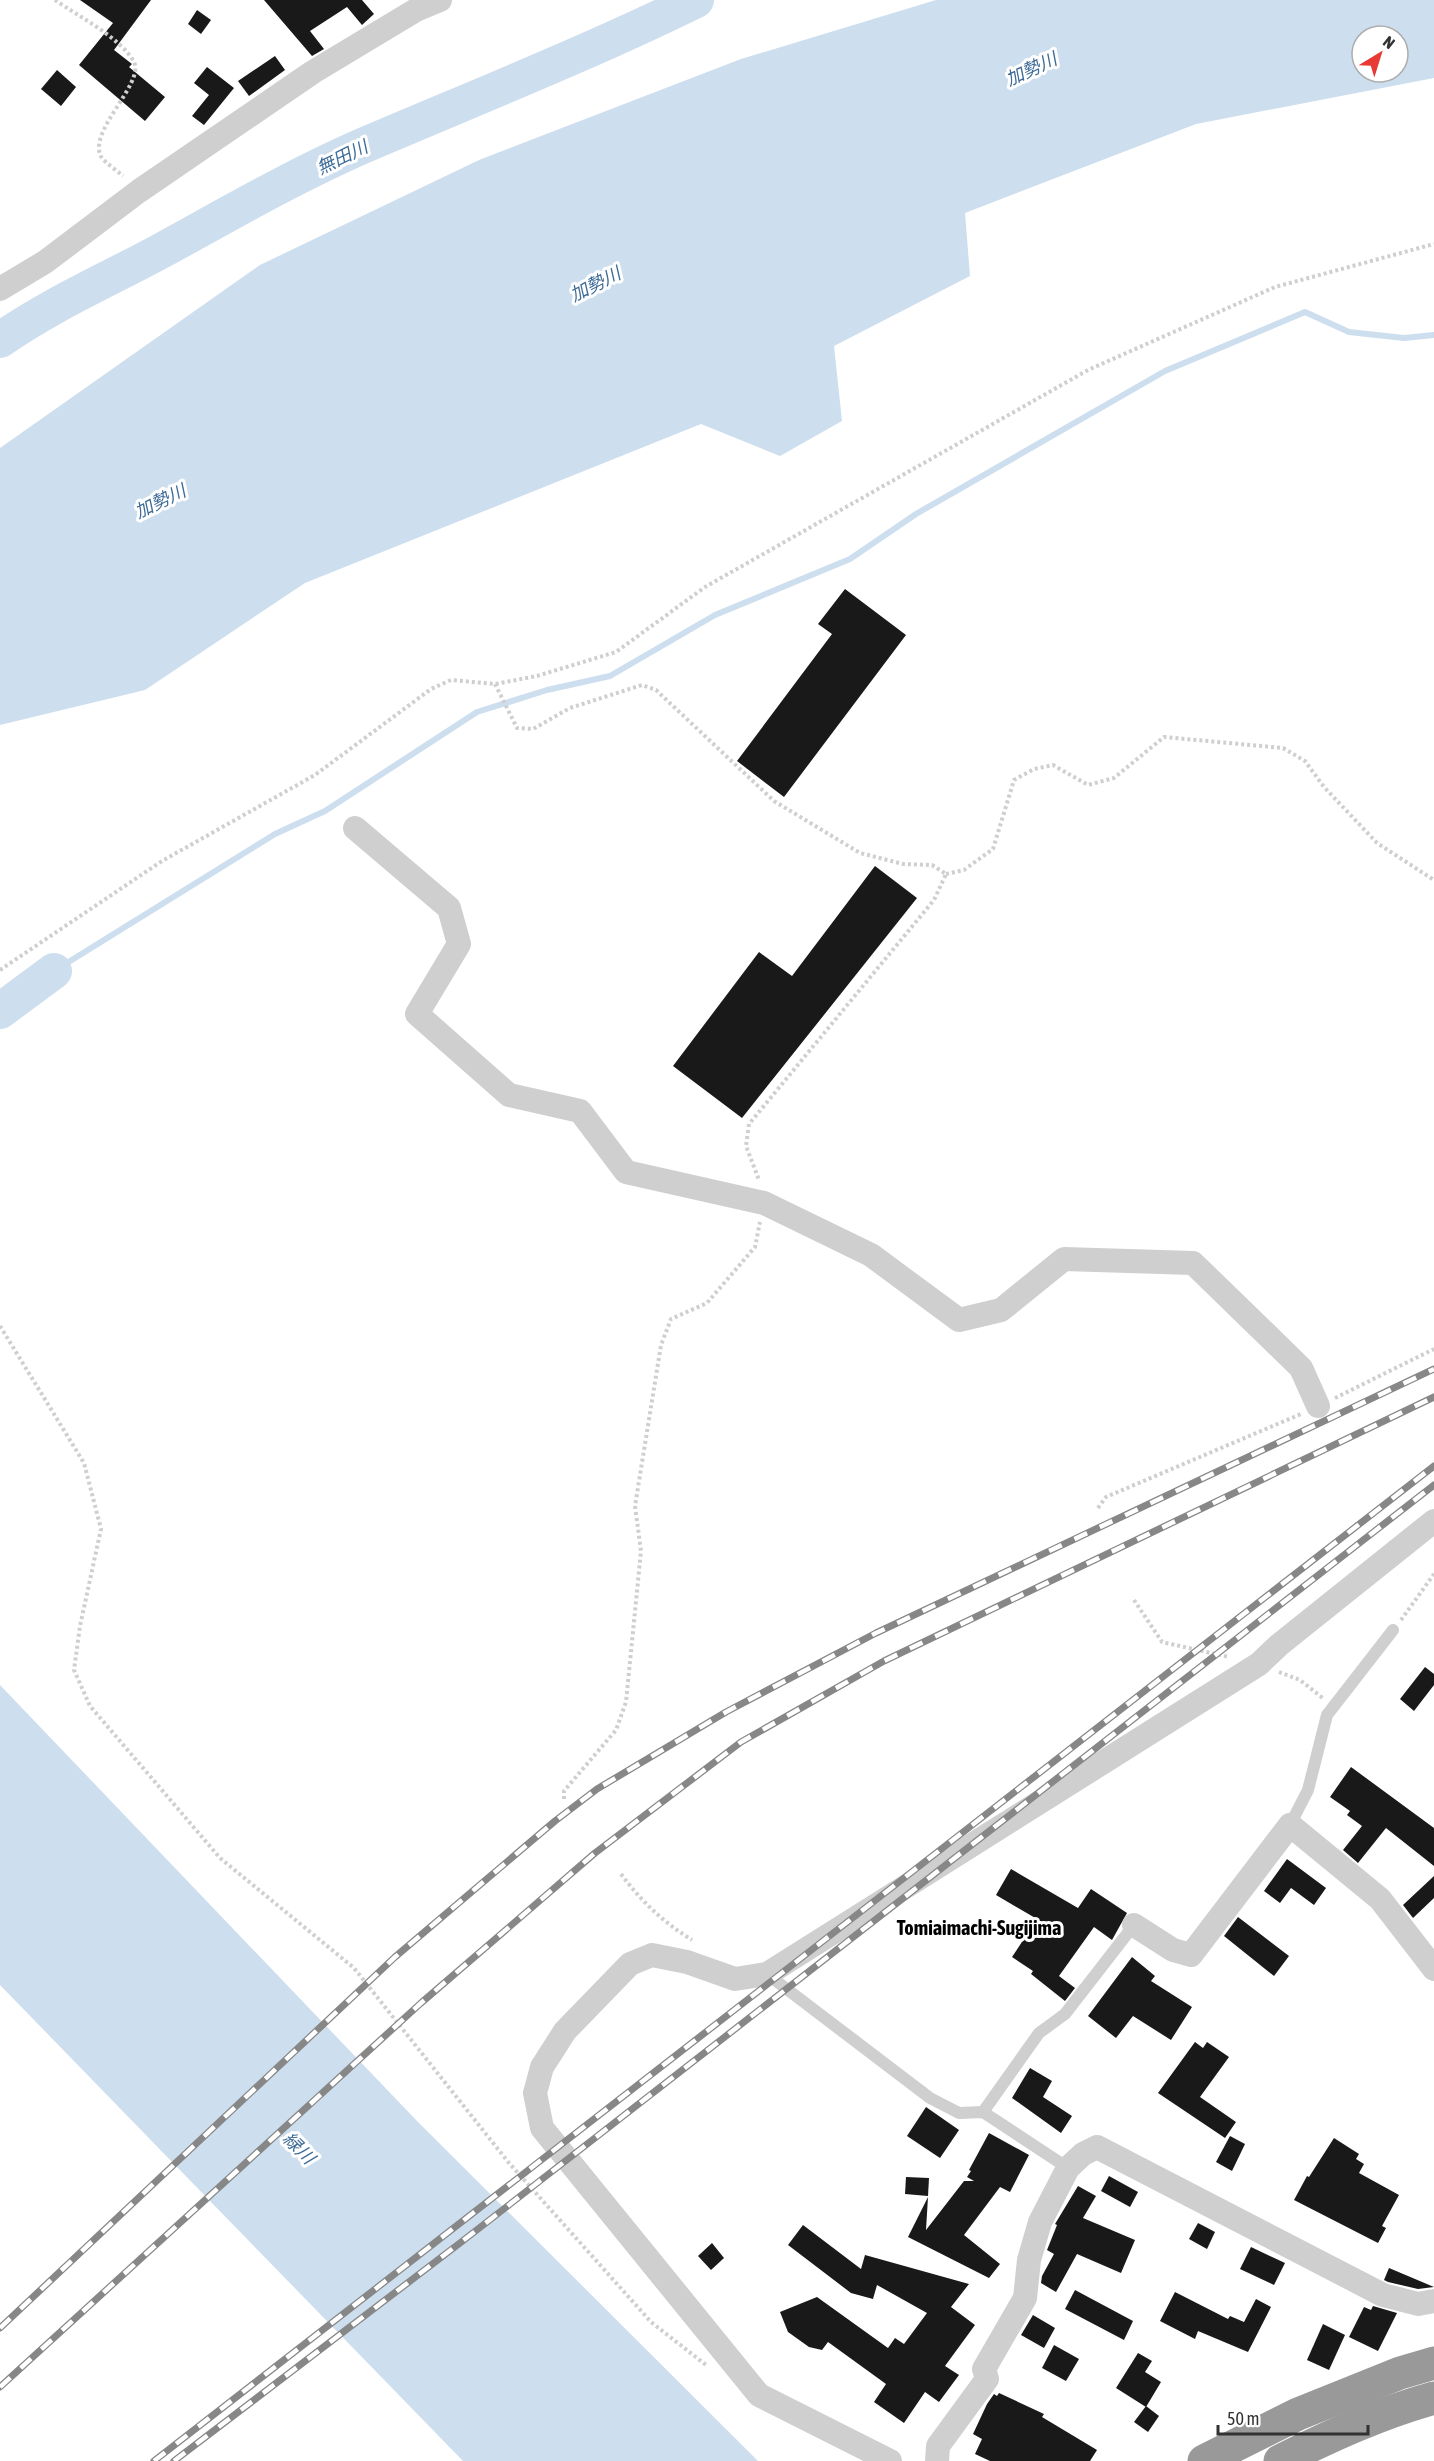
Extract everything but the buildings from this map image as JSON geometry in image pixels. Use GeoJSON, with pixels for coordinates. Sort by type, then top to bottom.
{"type":"FeatureCollection","features":[{"type":"Feature","properties":{"kind":"highway"},"geometry":{"type":"LineString","coordinates":[[1204,2461],[1298,2414],[1400,2373],[1434,2363]]}},
{"type":"Feature","properties":{"kind":"highway"},"geometry":{"type":"LineString","coordinates":[[1280,2461],[1345,2429],[1396,2408],[1434,2398]]}},
{"type":"Feature","properties":{"kind":"street"},"geometry":{"type":"LineString","coordinates":[[0,290],[45,262],[139,191],[313,72],[416,10],[440,0]]}},
{"type":"Feature","properties":{"kind":"street"},"geometry":{"type":"LineString","coordinates":[[355,828],[449,908],[459,944],[417,1014],[509,1095],[580,1111],[626,1172],[764,1203],[870,1255],[959,1320],[1001,1310],[1064,1259],[1193,1263],[1301,1368],[1318,1406]]}},
{"type":"Feature","properties":{"kind":"street"},"geometry":{"type":"LineString","coordinates":[[890,2461],[759,2395],[542,2128],[536,2093],[542,2067],[565,2031],[630,1964],[652,1954],[687,1962],[735,1979],[767,1974],[1259,1664],[1279,1644],[1434,1521]]}},
{"type":"Feature","properties":{"kind":"street"},"geometry":{"type":"LineString","coordinates":[[1134,1925],[1173,1950],[1191,1955],[1290,1825],[1380,1899],[1434,1970]]}},
{"type":"Feature","properties":{"kind":"street"},"geometry":{"type":"LineString","coordinates":[[937,2461],[938,2446],[987,2379],[984,2369],[1025,2298],[1029,2260],[1040,2222],[1068,2168],[1083,2154],[1097,2147],[1383,2295],[1418,2304],[1434,2301]]}},
{"type":"Feature","properties":{"kind":"lane"},"geometry":{"type":"LineString","coordinates":[[1290,1825],[1308,1790],[1327,1715],[1394,1630]]}},
{"type":"Feature","properties":{"kind":"lane"},"geometry":{"type":"LineString","coordinates":[[983,2112],[1039,2033],[1065,2014],[1134,1925]]}},
{"type":"Feature","properties":{"kind":"lane"},"geometry":{"type":"LineString","coordinates":[[767,1974],[930,2098],[959,2113],[983,2112],[1068,2168]]}},
{"type":"Feature","properties":{"kind":"path"},"geometry":{"type":"LineString","coordinates":[[55,0],[126,50],[135,65],[134,80],[108,120],[99,148],[101,157],[139,191]]}},
{"type":"Feature","properties":{"kind":"path"},"geometry":{"type":"LineString","coordinates":[[0,970],[162,861],[315,775],[431,689],[451,680],[495,684],[537,676],[616,652],[705,587],[1088,370],[1275,287],[1434,244]]}},
{"type":"Feature","properties":{"kind":"path"},"geometry":{"type":"LineString","coordinates":[[495,684],[517,728],[533,729],[570,708],[642,685],[656,690],[774,801],[860,853],[903,864],[932,865],[946,874],[964,870],[993,849],[1014,780],[1034,769],[1053,765],[1088,785],[1114,777],[1164,737],[1283,748],[1305,761],[1324,787],[1377,843],[1434,880]]}},
{"type":"Feature","properties":{"kind":"path"},"geometry":{"type":"LineString","coordinates":[[564,1799],[564,1791],[616,1730],[626,1702],[641,1551],[635,1506],[661,1345],[671,1319],[707,1303],[755,1247],[764,1203],[746,1146],[749,1124],[934,900],[946,874]]}},
{"type":"Feature","properties":{"kind":"path"},"geometry":{"type":"LineString","coordinates":[[0,1326],[84,1462],[101,1529],[80,1626],[74,1670],[90,1706],[220,1858],[354,1968],[509,2163],[651,2322],[696,2360],[714,2370]]}},
{"type":"Feature","properties":{"kind":"path"},"geometry":{"type":"LineString","coordinates":[[1098,1508],[1106,1497],[1318,1406],[1434,1349]]}},
{"type":"Feature","properties":{"kind":"path"},"geometry":{"type":"LineString","coordinates":[[1394,1630],[1434,1574]]}},
{"type":"Feature","properties":{"kind":"path"},"geometry":{"type":"LineString","coordinates":[[621,1874],[640,1900],[670,1926],[697,1943]]}},
{"type":"Feature","properties":{"kind":"water","name":"加勢川"},"geometry":{"type":"Polygon","coordinates":[[[936,0],[1434,0],[1434,78],[1410,83],[1410,24],[1350,24],[1350,84],[1403,84],[1196,124],[965,213],[970,276],[834,346],[842,421],[780,456],[701,424],[305,583],[145,690],[0,725],[0,448],[260,265],[479,160],[741,59],[936,0]]]}},
{"type":"Feature","properties":{"kind":"water","name":"緑川"},"geometry":{"type":"Polygon","coordinates":[[[0,1685],[417,2121],[758,2461],[463,2461],[0,1985],[0,1685]]]}},
{"type":"Feature","properties":{"kind":"waterway","name":"無田川"},"geometry":{"type":"LineString","coordinates":[[0,340],[58,304],[308,171],[571,58],[696,0]]}},
{"type":"Feature","properties":{"kind":"waterway"},"geometry":{"type":"LineString","coordinates":[[54,971],[275,834],[325,811],[477,712],[547,690],[610,676],[715,615],[850,559],[916,514],[1165,371],[1305,312],[1349,332],[1404,338],[1434,335]]}},
{"type":"Feature","properties":{"kind":"waterway"},"geometry":{"type":"LineString","coordinates":[[0,1011],[54,971]]}},
{"type":"Feature","properties":{"kind":"railway"},"geometry":{"type":"LineString","coordinates":[[0,2328],[395,1957],[555,1821],[597,1789],[726,1712],[876,1633],[1434,1369]]}},
{"type":"Feature","properties":{"kind":"railway"},"geometry":{"type":"LineString","coordinates":[[0,2387],[421,2003],[595,1853],[741,1742],[884,1661],[1434,1397]]}},
{"type":"Feature","properties":{"kind":"railway"},"geometry":{"type":"LineString","coordinates":[[154,2461],[1434,1466]]}},
{"type":"Feature","properties":{"kind":"railway"},"geometry":{"type":"LineString","coordinates":[[174,2461],[460,2243],[1434,1485]]}},
{"type":"Feature","properties":{"kind":"district","name":"Tomiaimachi-Sugijima"},"geometry":{"type":"Point","coordinates":[979,1927]}}]}
